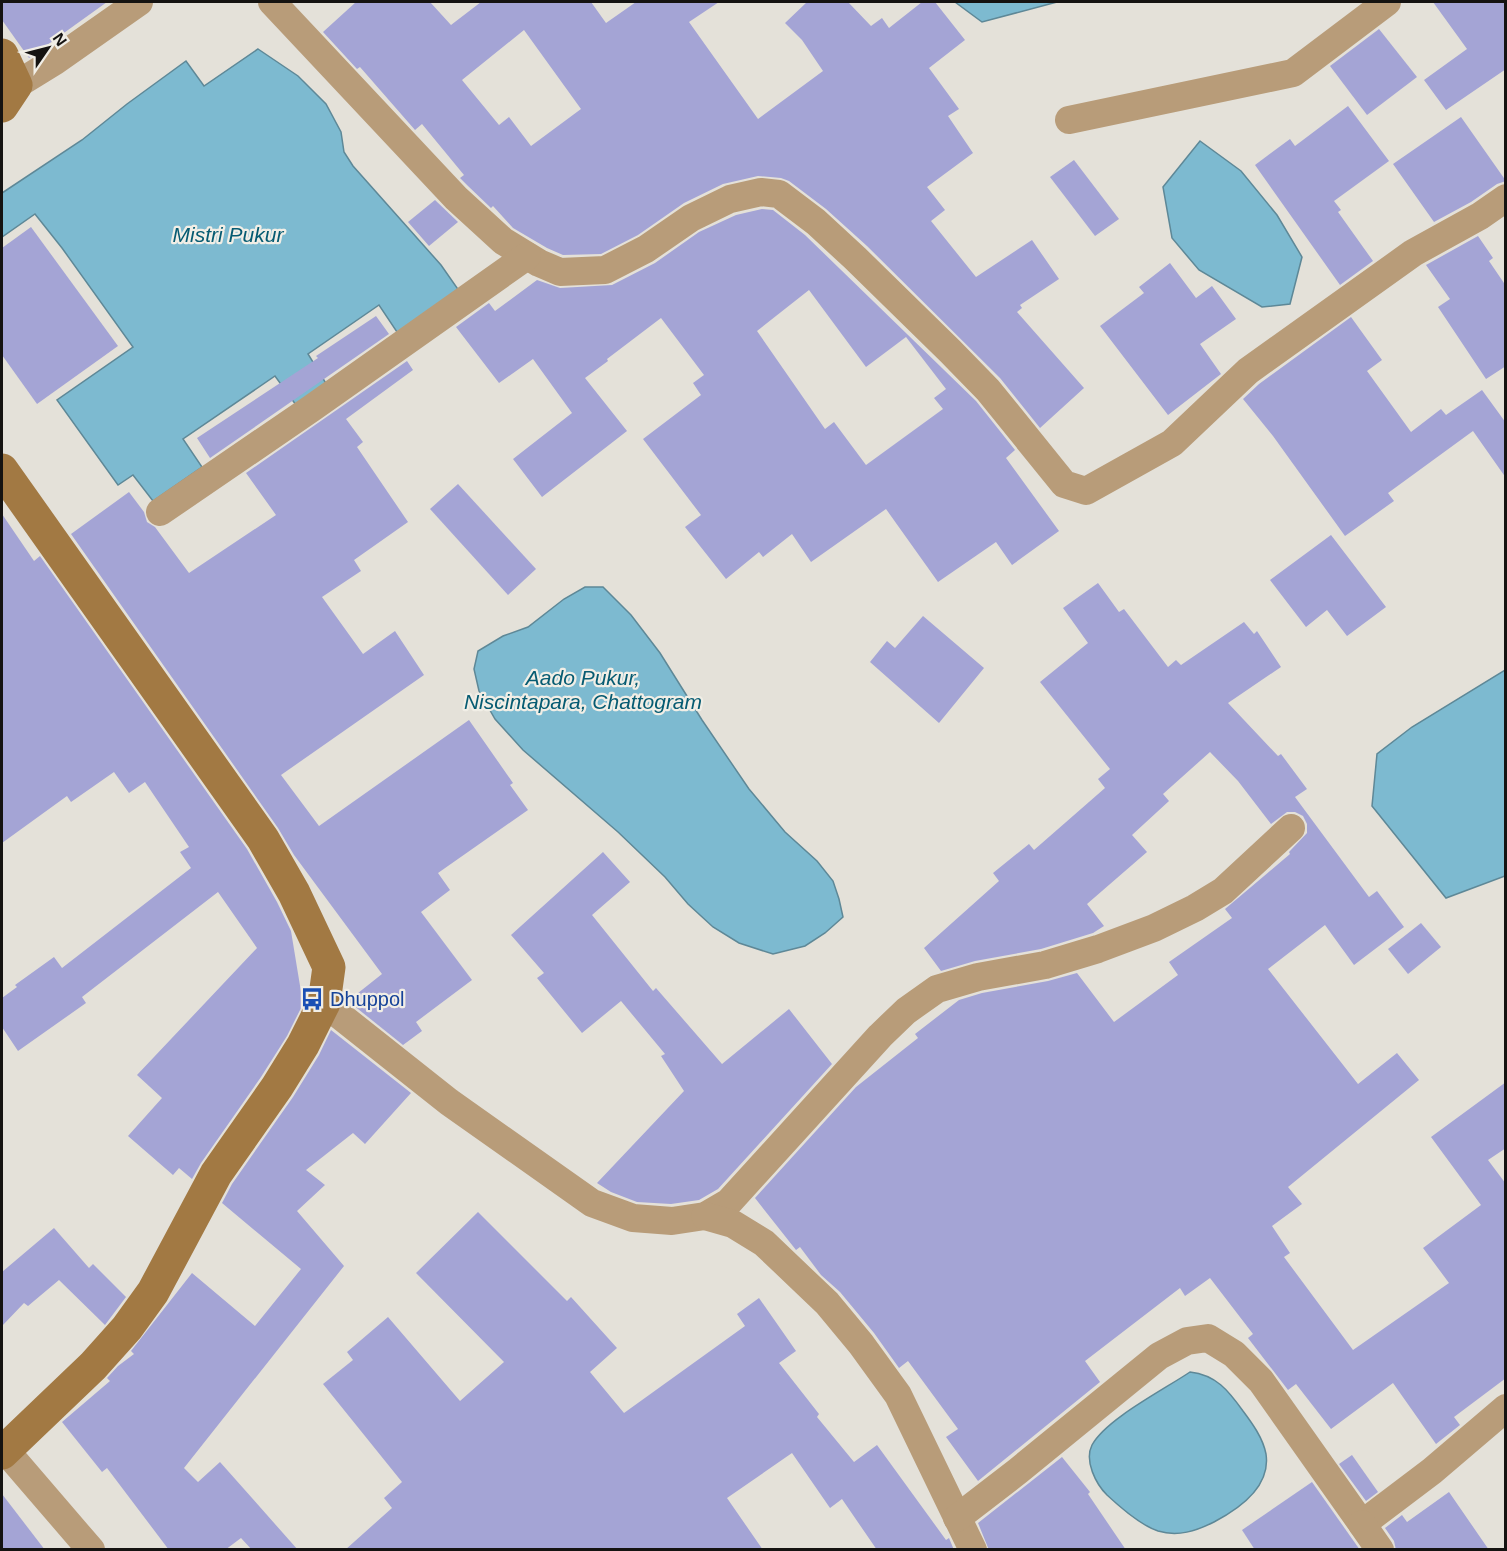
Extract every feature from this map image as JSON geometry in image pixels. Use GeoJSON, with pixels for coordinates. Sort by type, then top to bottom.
{"type":"FeatureCollection","features":[{"type":"Feature","properties":{"kind":"street"},"geometry":{"type":"LineString","coordinates":[[2,55],[9,96],[139,2]]}},
{"type":"Feature","properties":{"kind":"street"},"geometry":{"type":"LineString","coordinates":[[272,2],[456,198],[503,241],[560,272],[605,270],[646,249],[691,218],[730,199],[761,192],[779,194],[816,222],[950,351],[988,390],[1064,484],[1086,491],[1172,443],[1248,371],[1413,253],[1480,216],[1506,198]]}},
{"type":"Feature","properties":{"kind":"street"},"geometry":{"type":"LineString","coordinates":[[1069,120],[1293,73],[1387,2]]}},
{"type":"Feature","properties":{"kind":"street"},"geometry":{"type":"LineString","coordinates":[[160,512],[459,306],[527,256]]}},
{"type":"Feature","properties":{"kind":"street"},"geometry":{"type":"LineString","coordinates":[[2,470],[263,839],[294,893],[329,967],[324,1003],[298,1053],[216,1174],[153,1292],[134,1319],[93,1366],[3,1451],[92,1550]]}},
{"type":"Feature","properties":{"kind":"street"},"geometry":{"type":"LineString","coordinates":[[324,1003],[449,1102],[592,1203],[633,1218],[672,1221],[705,1216],[729,1202],[880,1036],[906,1011],[937,989],[978,977],[1045,965],[1098,949],[1154,928],[1196,908],[1224,891],[1291,828]]}},
{"type":"Feature","properties":{"kind":"street"},"geometry":{"type":"LineString","coordinates":[[705,1216],[733,1224],[764,1244],[827,1303],[861,1344],[898,1395],[921,1438],[973,1550]]}},
{"type":"Feature","properties":{"kind":"street"},"geometry":{"type":"LineString","coordinates":[[957,1518],[1159,1356],[1186,1341],[1208,1338],[1234,1354],[1261,1381],[1380,1550]]}},
{"type":"Feature","properties":{"kind":"street"},"geometry":{"type":"LineString","coordinates":[[1362,1524],[1432,1471],[1506,1408]]}},
{"type":"Feature","properties":{"kind":"water"},"geometry":{"type":"Polygon","coordinates":[[[955,2],[1057,2],[982,22],[955,2]]]}},
{"type":"Feature","properties":{"kind":"water","name":"Mistri Pukur"},"geometry":{"type":"Polygon","coordinates":[[[258,49],[298,76],[326,104],[341,132],[344,152],[353,166],[441,265],[462,295],[401,338],[379,305],[308,354],[327,385],[296,405],[275,376],[183,439],[202,467],[153,501],[133,475],[118,485],[57,400],[133,347],[35,214],[2,237],[2,193],[82,140],[186,61],[204,86],[258,49]]]}},
{"type":"Feature","properties":{"kind":"water"},"geometry":{"type":"Polygon","coordinates":[[[1200,141],[1241,171],[1277,215],[1302,257],[1290,304],[1262,307],[1199,270],[1172,238],[1163,187],[1200,141]]]}},
{"type":"Feature","properties":{"kind":"water","name":"Aado Pukur, Niscintapara, Chattogram"},"geometry":{"type":"Polygon","coordinates":[[[585,587],[603,587],[631,615],[660,653],[749,789],[785,832],[817,861],[833,881],[843,917],[825,933],[805,946],[773,954],[739,943],[713,927],[618,832],[523,750],[495,719],[479,691],[474,669],[478,651],[503,636],[528,627],[564,599],[585,587]]]}},
{"type":"Feature","properties":{"kind":"water"},"geometry":{"type":"Polygon","coordinates":[[[1505,670],[1505,876],[1446,898],[1372,806],[1377,754],[1412,727],[1505,670]]]}},
{"type":"Feature","properties":{"kind":"water"},"geometry":{"type":"Polygon","coordinates":[[[1190,1372],[1214,1380],[1232,1396],[1260,1437],[1265,1448],[1266,1466],[1264,1477],[1258,1487],[1233,1511],[1194,1530],[1165,1533],[1138,1520],[1107,1495],[1092,1472],[1090,1451],[1099,1435],[1110,1425],[1190,1372]]]}},
{"type":"Feature","properties":{"kind":"building"},"geometry":{"type":"Polygon","coordinates":[[[2,2],[107,2],[29,58],[2,20],[2,2]]]}},
{"type":"Feature","properties":{"kind":"building"},"geometry":{"type":"Polygon","coordinates":[[[356,2],[430,2],[451,25],[481,2],[591,2],[606,23],[636,2],[719,2],[689,22],[758,119],[823,71],[802,40],[785,23],[807,2],[848,2],[871,26],[882,18],[889,28],[922,2],[935,2],[965,40],[929,68],[959,109],[948,116],[973,153],[927,187],[945,210],[931,221],[976,277],[1032,240],[1059,279],[1020,305],[1022,308],[1017,312],[1084,388],[1040,428],[1000,378],[867,246],[826,209],[789,181],[781,178],[758,176],[723,184],[684,203],[638,235],[601,254],[563,255],[547,248],[513,228],[493,206],[491,208],[468,186],[460,178],[464,175],[422,124],[415,130],[360,67],[357,69],[323,32],[356,2]],[[524,30],[462,80],[499,125],[509,117],[531,146],[581,109],[524,30]]]}},
{"type":"Feature","properties":{"kind":"building"},"geometry":{"type":"Polygon","coordinates":[[[1433,2],[1506,2],[1506,69],[1446,110],[1424,80],[1467,49],[1433,2]]]}},
{"type":"Feature","properties":{"kind":"building"},"geometry":{"type":"Polygon","coordinates":[[[1379,29],[1417,77],[1367,115],[1330,66],[1379,29]]]}},
{"type":"Feature","properties":{"kind":"building"},"geometry":{"type":"Polygon","coordinates":[[[1348,106],[1389,161],[1334,201],[1341,210],[1338,212],[1373,261],[1340,285],[1255,165],[1290,139],[1295,146],[1348,106]]]}},
{"type":"Feature","properties":{"kind":"building"},"geometry":{"type":"Polygon","coordinates":[[[1461,117],[1506,181],[1497,184],[1471,202],[1434,222],[1393,164],[1461,117]]]}},
{"type":"Feature","properties":{"kind":"building"},"geometry":{"type":"Polygon","coordinates":[[[1074,160],[1119,219],[1095,236],[1050,177],[1074,160]]]}},
{"type":"Feature","properties":{"kind":"building"},"geometry":{"type":"Polygon","coordinates":[[[435,200],[458,222],[429,246],[408,222],[435,200]]]}},
{"type":"Feature","properties":{"kind":"building"},"geometry":{"type":"Polygon","coordinates":[[[762,209],[773,210],[805,235],[976,401],[1015,450],[1006,458],[1059,531],[1012,565],[996,542],[938,582],[886,509],[811,562],[792,534],[763,557],[759,552],[726,579],[685,527],[701,515],[643,439],[701,395],[693,383],[704,375],[661,318],[585,378],[627,431],[542,497],[513,459],[572,413],[533,359],[499,383],[456,327],[489,303],[495,311],[537,280],[560,288],[612,285],[655,263],[699,232],[736,215],[762,209]],[[809,290],[757,331],[825,429],[834,422],[866,465],[943,409],[934,398],[946,389],[906,337],[866,367],[809,290]]]}},
{"type":"Feature","properties":{"kind":"building"},"geometry":{"type":"Polygon","coordinates":[[[31,227],[118,346],[37,404],[2,355],[2,248],[31,227]]]}},
{"type":"Feature","properties":{"kind":"building"},"geometry":{"type":"Polygon","coordinates":[[[1478,236],[1493,258],[1489,261],[1506,286],[1506,366],[1486,379],[1438,307],[1450,299],[1426,265],[1478,236]]]}},
{"type":"Feature","properties":{"kind":"building"},"geometry":{"type":"Polygon","coordinates":[[[1170,263],[1196,298],[1212,286],[1236,319],[1200,344],[1221,374],[1168,415],[1100,326],[1144,293],[1139,287],[1170,263]]]}},
{"type":"Feature","properties":{"kind":"building"},"geometry":{"type":"Polygon","coordinates":[[[376,316],[389,334],[210,458],[197,438],[318,358],[316,356],[376,316]]]}},
{"type":"Feature","properties":{"kind":"building"},"geometry":{"type":"Polygon","coordinates":[[[1351,317],[1382,360],[1367,371],[1411,432],[1441,409],[1446,415],[1482,390],[1506,423],[1506,478],[1473,431],[1388,493],[1394,501],[1345,536],[1273,436],[1243,399],[1259,384],[1351,317]]]}},
{"type":"Feature","properties":{"kind":"building"},"geometry":{"type":"Polygon","coordinates":[[[407,361],[413,370],[346,419],[363,442],[357,447],[408,522],[354,560],[361,571],[322,597],[363,654],[395,631],[424,675],[281,775],[319,826],[469,720],[513,783],[510,785],[528,810],[438,873],[450,890],[421,912],[472,980],[416,1022],[422,1031],[403,1045],[348,1001],[382,974],[294,855],[278,828],[71,534],[129,492],[144,512],[147,522],[155,527],[189,573],[276,515],[246,473],[407,361]]]}},
{"type":"Feature","properties":{"kind":"building"},"geometry":{"type":"Polygon","coordinates":[[[458,484],[536,569],[508,595],[430,509],[458,484]]]}},
{"type":"Feature","properties":{"kind":"building"},"geometry":{"type":"Polygon","coordinates":[[[2,514],[34,561],[40,556],[247,849],[291,931],[303,1004],[287,1036],[261,1077],[192,1179],[179,1168],[173,1175],[128,1136],[162,1098],[137,1075],[257,948],[218,892],[82,997],[86,1003],[18,1051],[2,1027],[2,998],[17,987],[15,985],[54,957],[62,968],[191,868],[180,852],[189,847],[145,782],[129,793],[114,772],[71,802],[67,796],[2,843],[2,514]]]}},
{"type":"Feature","properties":{"kind":"building"},"geometry":{"type":"Polygon","coordinates":[[[1331,535],[1386,607],[1347,636],[1327,610],[1306,627],[1270,580],[1331,535]]]}},
{"type":"Feature","properties":{"kind":"building"},"geometry":{"type":"Polygon","coordinates":[[[1098,583],[1119,612],[1124,609],[1168,667],[1176,660],[1181,665],[1244,622],[1254,634],[1257,631],[1281,667],[1228,703],[1278,756],[1281,754],[1307,789],[1295,797],[1369,897],[1377,891],[1404,927],[1354,965],[1325,925],[1268,969],[1358,1084],[1397,1053],[1419,1080],[1288,1187],[1302,1204],[1272,1226],[1290,1253],[1284,1257],[1353,1350],[1449,1283],[1423,1248],[1481,1205],[1431,1137],[1506,1082],[1506,1148],[1488,1160],[1506,1184],[1506,1378],[1454,1417],[1460,1425],[1436,1444],[1393,1383],[1331,1429],[1296,1384],[1288,1390],[1248,1338],[1253,1334],[1210,1278],[1185,1296],[1180,1288],[1085,1361],[1100,1382],[978,1481],[946,1437],[958,1429],[908,1361],[899,1368],[840,1292],[821,1275],[800,1247],[796,1250],[755,1198],[856,1087],[918,1038],[915,1034],[959,1000],[1077,973],[1114,1022],[1178,975],[1169,962],[1232,918],[1225,909],[1290,854],[1289,852],[1307,833],[1307,824],[1303,816],[1295,812],[1287,812],[1271,824],[1238,781],[1210,752],[1163,794],[1169,801],[1132,835],[1147,852],[1087,904],[1104,926],[1093,933],[1041,949],[975,961],[941,971],[924,948],[999,881],[993,873],[1029,844],[1034,850],[1105,788],[1098,779],[1110,769],[1040,682],[1088,643],[1063,608],[1098,583]]]}},
{"type":"Feature","properties":{"kind":"building"},"geometry":{"type":"Polygon","coordinates":[[[923,616],[984,668],[939,723],[870,662],[887,641],[895,648],[923,616]]]}},
{"type":"Feature","properties":{"kind":"building"},"geometry":{"type":"Polygon","coordinates":[[[603,852],[630,882],[592,915],[653,991],[656,988],[722,1064],[789,1009],[832,1064],[718,1189],[699,1200],[671,1204],[637,1202],[611,1192],[597,1183],[684,1091],[661,1056],[665,1054],[621,1001],[582,1033],[537,978],[544,973],[511,935],[603,852]]]}},
{"type":"Feature","properties":{"kind":"building"},"geometry":{"type":"Polygon","coordinates":[[[1421,923],[1441,947],[1408,974],[1388,949],[1421,923]]]}},
{"type":"Feature","properties":{"kind":"building"},"geometry":{"type":"Polygon","coordinates":[[[331,1030],[411,1093],[365,1144],[353,1133],[306,1170],[325,1185],[297,1211],[344,1266],[184,1468],[198,1482],[220,1462],[298,1550],[252,1550],[241,1538],[225,1550],[169,1550],[107,1468],[102,1472],[62,1422],[110,1381],[107,1378],[134,1354],[131,1351],[192,1273],[255,1326],[301,1269],[222,1203],[232,1184],[293,1097],[319,1055],[331,1030]]]}},
{"type":"Feature","properties":{"kind":"building"},"geometry":{"type":"Polygon","coordinates":[[[478,1212],[567,1301],[571,1297],[617,1348],[590,1372],[624,1413],[745,1326],[737,1314],[759,1298],[796,1351],[779,1363],[819,1414],[817,1417],[854,1462],[877,1445],[946,1540],[949,1538],[954,1550],[877,1550],[842,1499],[830,1508],[792,1453],[727,1498],[763,1550],[345,1550],[392,1508],[384,1498],[402,1482],[323,1384],[353,1360],[347,1352],[388,1317],[460,1401],[504,1362],[416,1273],[478,1212]]]}},
{"type":"Feature","properties":{"kind":"building"},"geometry":{"type":"Polygon","coordinates":[[[54,1228],[89,1268],[93,1264],[126,1297],[105,1325],[59,1280],[28,1306],[24,1303],[2,1326],[2,1272],[54,1228]]]}},
{"type":"Feature","properties":{"kind":"building"},"geometry":{"type":"Polygon","coordinates":[[[1352,1455],[1378,1492],[1366,1501],[1339,1464],[1352,1455]]]}},
{"type":"Feature","properties":{"kind":"building"},"geometry":{"type":"Polygon","coordinates":[[[1062,1457],[1090,1492],[1088,1494],[1126,1550],[989,1550],[978,1523],[1062,1457]]]}},
{"type":"Feature","properties":{"kind":"building"},"geometry":{"type":"Polygon","coordinates":[[[1312,1482],[1360,1550],[1255,1550],[1242,1530],[1312,1482]]]}},
{"type":"Feature","properties":{"kind":"building"},"geometry":{"type":"Polygon","coordinates":[[[1449,1492],[1489,1550],[1396,1550],[1394,1541],[1385,1528],[1402,1515],[1407,1522],[1449,1492]]]}},
{"type":"Feature","properties":{"kind":"building"},"geometry":{"type":"Polygon","coordinates":[[[2,1494],[45,1550],[2,1550],[2,1494]]]}},
{"type":"Feature","properties":{"kind":"place","name":"Dhuppol"},"geometry":{"type":"Point","coordinates":[312,999]}}]}
